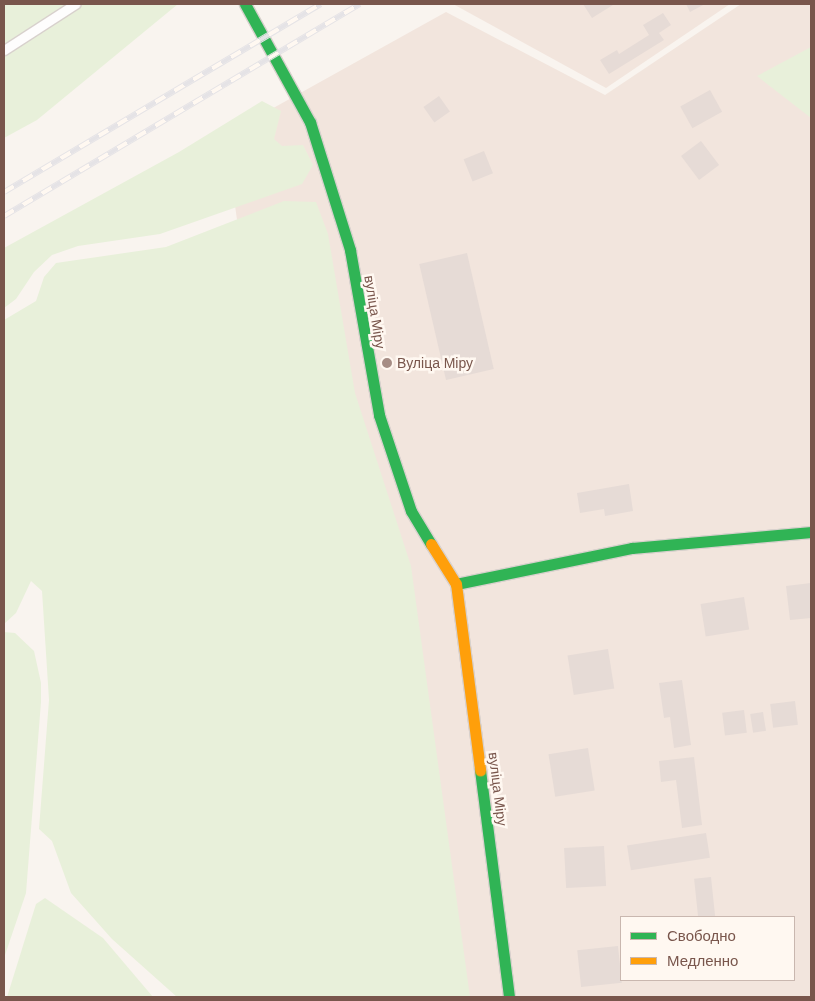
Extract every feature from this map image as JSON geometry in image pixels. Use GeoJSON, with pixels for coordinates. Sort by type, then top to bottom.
{"type":"FeatureCollection","features":[{"type":"Feature","properties":{"kind":"street","name":"вуліца Міру"},"geometry":{"type":"LineString","coordinates":[[246,4],[310,122],[350,250],[379,415],[411,512],[456,584],[509,997]]}},
{"type":"Feature","properties":{"kind":"street"},"geometry":{"type":"LineString","coordinates":[[456,584],[632,548],[811,532]]}},
{"type":"Feature","properties":{"kind":"lane"},"geometry":{"type":"LineString","coordinates":[[4,50],[75,4]]}},
{"type":"Feature","properties":{"kind":"shaded area"},"geometry":{"type":"Polygon","coordinates":[[[453,4],[730,4],[606,88],[453,4]]]}},
{"type":"Feature","properties":{"kind":"shaded area"},"geometry":{"type":"Polygon","coordinates":[[[741,4],[811,4],[811,997],[361,997],[335,912],[225,135],[446,12],[605,95],[741,4]]]}},
{"type":"Feature","properties":{"kind":"green space"},"geometry":{"type":"Polygon","coordinates":[[[4,4],[178,4],[37,120],[4,138],[4,4]]]}},
{"type":"Feature","properties":{"kind":"green space"},"geometry":{"type":"Polygon","coordinates":[[[811,47],[811,118],[757,76],[811,47]]]}},
{"type":"Feature","properties":{"kind":"green space"},"geometry":{"type":"Polygon","coordinates":[[[262,101],[281,111],[274,139],[282,146],[303,145],[313,165],[302,184],[160,234],[78,246],[52,255],[34,272],[16,299],[4,308],[4,248],[179,152],[262,101]]]}},
{"type":"Feature","properties":{"kind":"green space"},"geometry":{"type":"Polygon","coordinates":[[[284,201],[316,202],[328,234],[355,393],[411,566],[470,997],[177,997],[112,939],[71,893],[52,841],[39,829],[49,700],[42,591],[31,581],[16,613],[4,624],[4,320],[36,301],[44,277],[56,263],[166,247],[284,201]]]}},
{"type":"Feature","properties":{"kind":"green space"},"geometry":{"type":"Polygon","coordinates":[[[4,632],[15,633],[34,651],[41,683],[41,702],[26,893],[4,958],[4,632]]]}},
{"type":"Feature","properties":{"kind":"green space"},"geometry":{"type":"Polygon","coordinates":[[[45,898],[103,938],[153,997],[7,997],[36,904],[45,898]]]}},
{"type":"Feature","properties":{"kind":"building"},"geometry":{"type":"Polygon","coordinates":[[[583,4],[612,4],[613,5],[592,18],[583,4]]]}},
{"type":"Feature","properties":{"kind":"building"},"geometry":{"type":"Polygon","coordinates":[[[686,4],[705,4],[690,12],[686,4]]]}},
{"type":"Feature","properties":{"kind":"building"},"geometry":{"type":"Polygon","coordinates":[[[663,13],[671,25],[659,33],[664,40],[609,74],[600,60],[617,50],[619,54],[649,35],[643,25],[663,13]]]}},
{"type":"Feature","properties":{"kind":"building"},"geometry":{"type":"Polygon","coordinates":[[[710,90],[722,112],[692,128],[680,106],[710,90]]]}},
{"type":"Feature","properties":{"kind":"building"},"geometry":{"type":"Polygon","coordinates":[[[439,96],[450,112],[434,122],[423,107],[439,96]]]}},
{"type":"Feature","properties":{"kind":"building"},"geometry":{"type":"Polygon","coordinates":[[[701,141],[719,165],[699,180],[681,156],[701,141]]]}},
{"type":"Feature","properties":{"kind":"building"},"geometry":{"type":"Polygon","coordinates":[[[484,151],[493,173],[473,181],[464,159],[484,151]]]}},
{"type":"Feature","properties":{"kind":"building"},"geometry":{"type":"Polygon","coordinates":[[[467,253],[494,369],[446,380],[419,264],[467,253]]]}},
{"type":"Feature","properties":{"kind":"building"},"geometry":{"type":"Polygon","coordinates":[[[629,484],[633,511],[605,516],[604,509],[580,513],[577,493],[629,484]]]}},
{"type":"Feature","properties":{"kind":"building"},"geometry":{"type":"Polygon","coordinates":[[[811,583],[811,618],[790,620],[786,586],[811,583]]]}},
{"type":"Feature","properties":{"kind":"building"},"geometry":{"type":"Polygon","coordinates":[[[744,597],[749,630],[706,636],[701,604],[744,597]]]}},
{"type":"Feature","properties":{"kind":"building"},"geometry":{"type":"Polygon","coordinates":[[[608,649],[614,689],[574,695],[568,655],[608,649]]]}},
{"type":"Feature","properties":{"kind":"building"},"geometry":{"type":"Polygon","coordinates":[[[682,680],[691,745],[674,748],[670,717],[664,718],[659,683],[682,680]]]}},
{"type":"Feature","properties":{"kind":"building"},"geometry":{"type":"Polygon","coordinates":[[[795,701],[798,725],[773,728],[770,704],[795,701]]]}},
{"type":"Feature","properties":{"kind":"building"},"geometry":{"type":"Polygon","coordinates":[[[744,710],[747,733],[725,736],[722,713],[744,710]]]}},
{"type":"Feature","properties":{"kind":"building"},"geometry":{"type":"Polygon","coordinates":[[[763,712],[766,731],[753,733],[750,714],[763,712]]]}},
{"type":"Feature","properties":{"kind":"building"},"geometry":{"type":"Polygon","coordinates":[[[588,748],[595,790],[555,797],[548,754],[588,748]]]}},
{"type":"Feature","properties":{"kind":"building"},"geometry":{"type":"Polygon","coordinates":[[[694,757],[702,825],[682,828],[676,780],[661,782],[659,761],[694,757]]]}},
{"type":"Feature","properties":{"kind":"building"},"geometry":{"type":"Polygon","coordinates":[[[706,833],[710,858],[631,870],[627,846],[706,833]]]}},
{"type":"Feature","properties":{"kind":"building"},"geometry":{"type":"Polygon","coordinates":[[[604,846],[606,886],[566,888],[564,848],[604,846]]]}},
{"type":"Feature","properties":{"kind":"building"},"geometry":{"type":"Polygon","coordinates":[[[711,877],[715,916],[698,916],[694,879],[711,877]]]}},
{"type":"Feature","properties":{"kind":"building"},"geometry":{"type":"Polygon","coordinates":[[[618,946],[620,981],[622,983],[581,987],[577,950],[618,946]]]}},
{"type":"Feature","properties":{"kind":"railway"},"geometry":{"type":"LineString","coordinates":[[4,192],[320,4]]}},
{"type":"Feature","properties":{"kind":"railway"},"geometry":{"type":"LineString","coordinates":[[4,216],[360,4]]}},
{"type":"Feature","properties":{"kind":"traffic: fast"},"geometry":{"type":"LineString","coordinates":[[245,4],[310,122],[350,250],[379,415],[411,511],[431,544]]}},
{"type":"Feature","properties":{"kind":"traffic: fast"},"geometry":{"type":"LineString","coordinates":[[456,584],[632,548],[811,532]]}},
{"type":"Feature","properties":{"kind":"traffic: fast"},"geometry":{"type":"LineString","coordinates":[[480,770],[509,997]]}},
{"type":"Feature","properties":{"kind":"traffic: slow"},"geometry":{"type":"LineString","coordinates":[[431,544],[456,584],[480,770]]}},
{"type":"Feature","properties":{"kind":"place","name":"Вуліца Міру"},"geometry":{"type":"Point","coordinates":[387,363]}}]}
